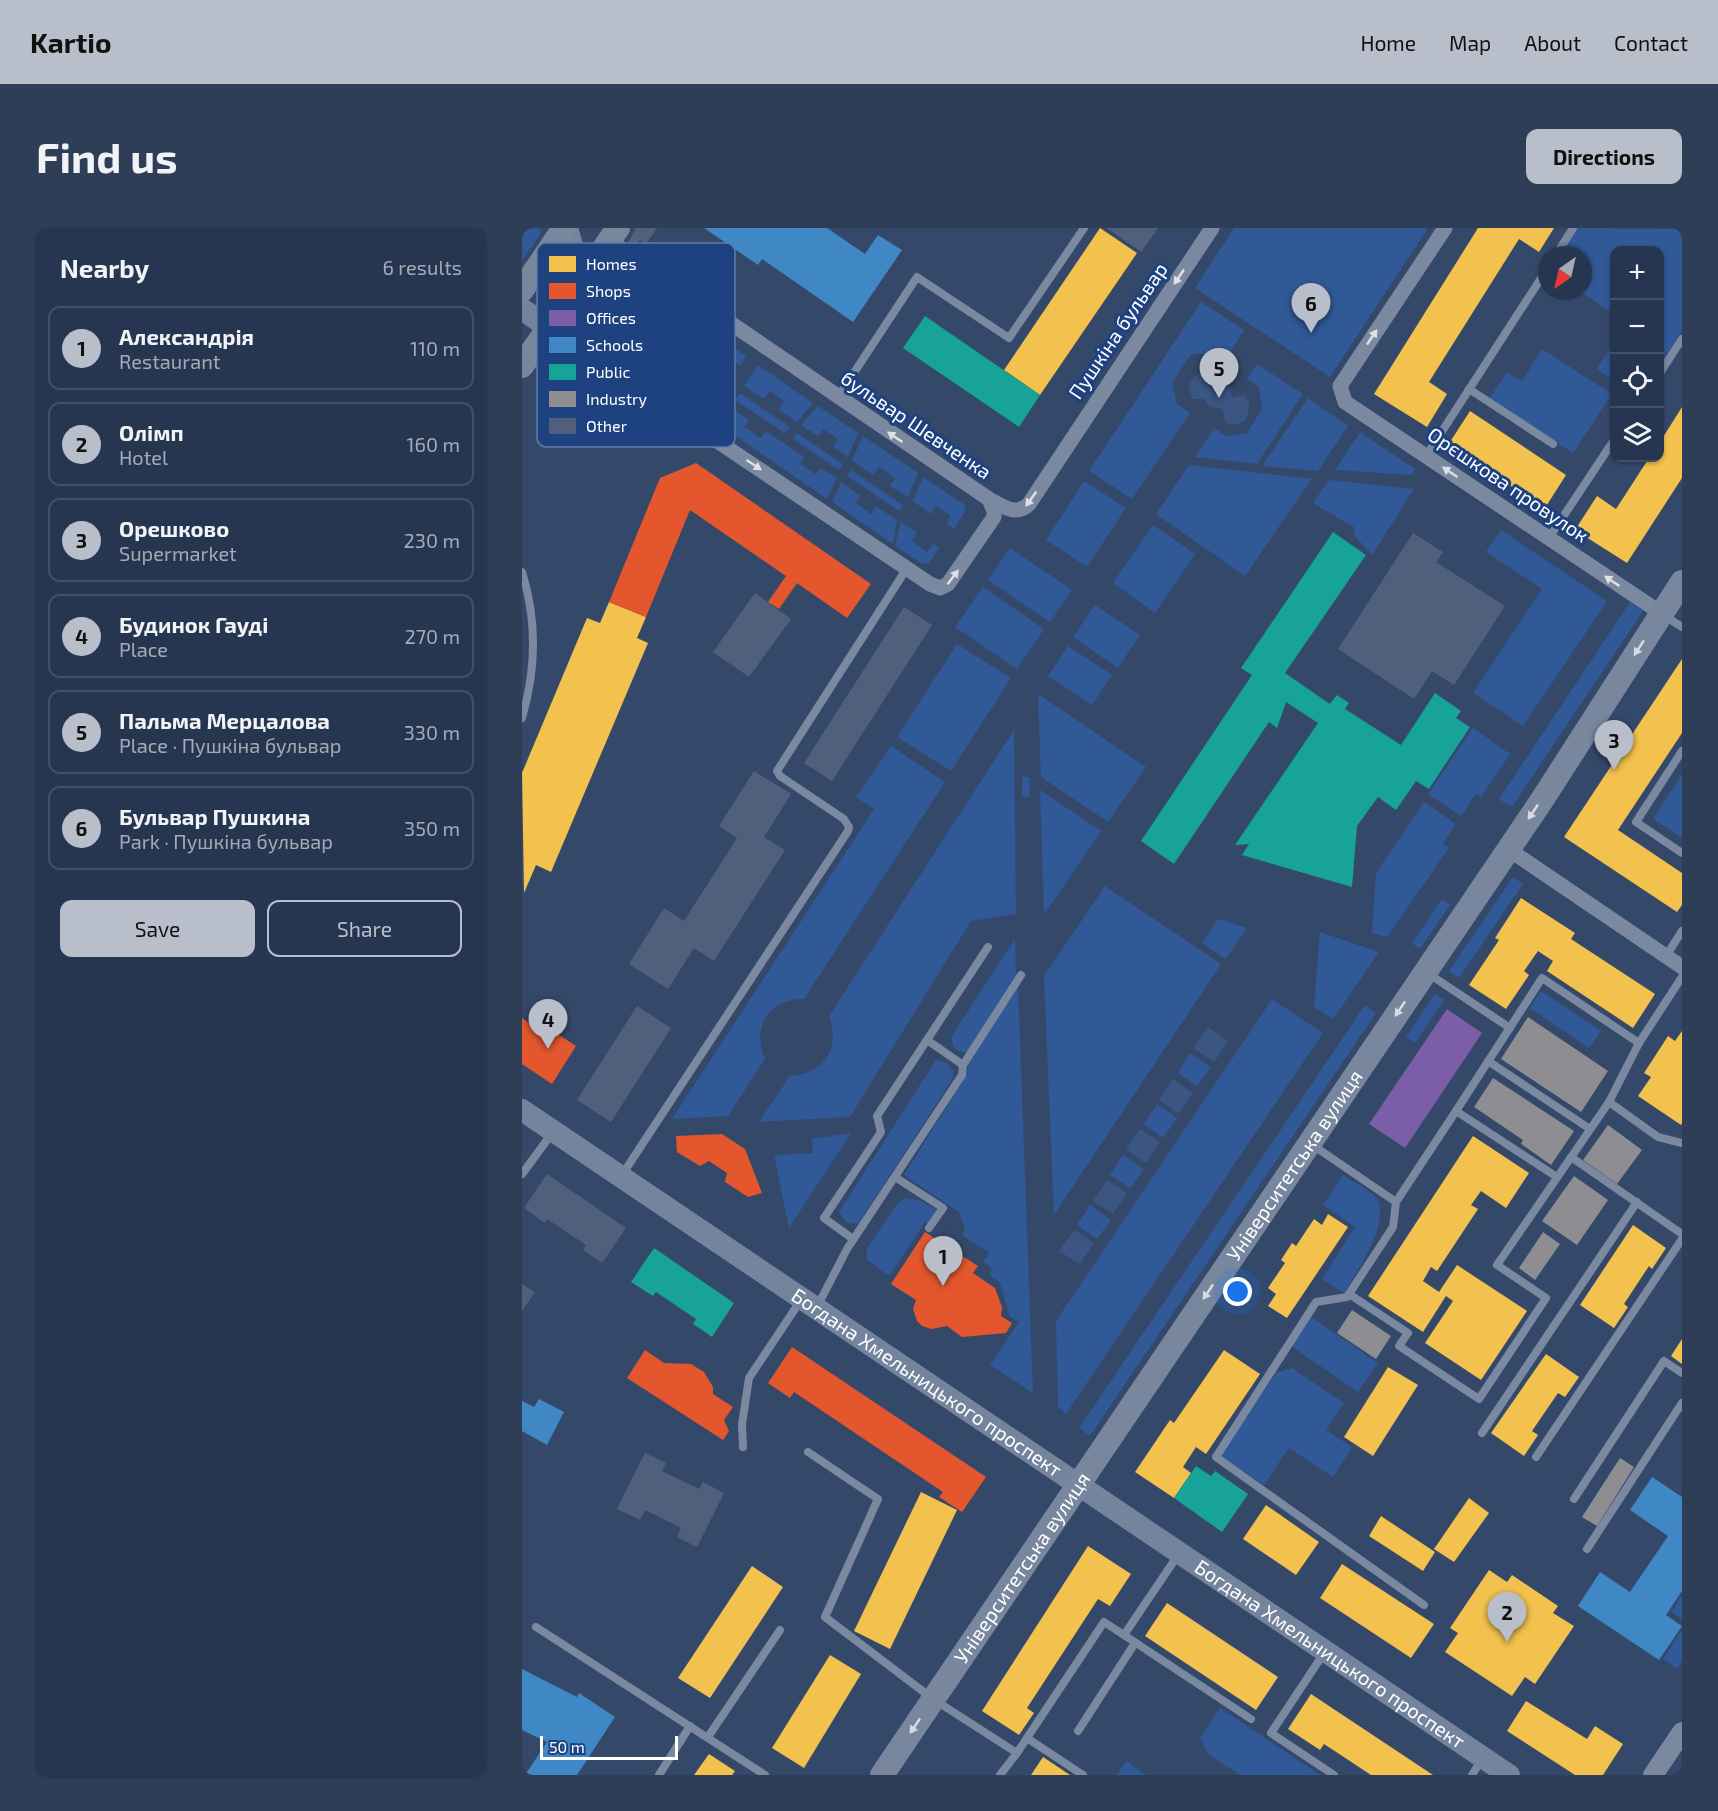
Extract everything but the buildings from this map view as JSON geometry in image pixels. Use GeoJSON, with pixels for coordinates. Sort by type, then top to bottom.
{"type":"FeatureCollection","features":[{"type":"Feature","properties":{"kind":"main road"},"geometry":{"type":"LineString","coordinates":[[555,243],[566,228]]}},
{"type":"Feature","properties":{"kind":"main road"},"geometry":{"type":"LineString","coordinates":[[566,228],[571,243]]}},
{"type":"Feature","properties":{"kind":"main road"},"geometry":{"type":"LineString","coordinates":[[522,290],[537,269]]}},
{"type":"Feature","properties":{"kind":"main road"},"geometry":{"type":"LineString","coordinates":[[522,309],[537,319]]}},
{"type":"Feature","properties":{"kind":"main road"},"geometry":{"type":"LineString","coordinates":[[522,366],[537,344]]}},
{"type":"Feature","properties":{"kind":"main road","name":"Університетська вулиця"},"geometry":{"type":"LineString","coordinates":[[882,1775],[1508,849],[1682,582]]}},
{"type":"Feature","properties":{"kind":"main road","name":"Богдана Хмельницького проспект"},"geometry":{"type":"LineString","coordinates":[[522,1110],[1325,1652],[1477,1766],[1509,1775]]}},
{"type":"Feature","properties":{"kind":"street","name":"Пушкіна бульвар"},"geometry":{"type":"LineString","coordinates":[[988,499],[1009,509],[1023,509],[1212,228]]}},
{"type":"Feature","properties":{"kind":"street","name":"Орєшкова провулок"},"geometry":{"type":"LineString","coordinates":[[1444,228],[1340,386],[1346,402],[1661,613]]}},
{"type":"Feature","properties":{"kind":"street","name":"бульвар Шевченка"},"geometry":{"type":"LineString","coordinates":[[614,234],[626,243]]}},
{"type":"Feature","properties":{"kind":"street","name":"бульвар Шевченка"},"geometry":{"type":"LineString","coordinates":[[727,447],[936,587],[948,584],[994,517],[994,510],[988,499],[838,398],[735,323]]}},
{"type":"Feature","properties":{"kind":"street"},"geometry":{"type":"LineString","coordinates":[[1508,849],[1682,967]]}},
{"type":"Feature","properties":{"kind":"street"},"geometry":{"type":"LineString","coordinates":[[1653,1775],[1682,1732]]}},
{"type":"Feature","properties":{"kind":"lane"},"geometry":{"type":"LineString","coordinates":[[838,398],[917,277],[1009,338],[1084,228]]}},
{"type":"Feature","properties":{"kind":"lane"},"geometry":{"type":"LineString","coordinates":[[1562,246],[1574,228]]}},
{"type":"Feature","properties":{"kind":"lane"},"geometry":{"type":"LineString","coordinates":[[1426,456],[1538,283]]}},
{"type":"Feature","properties":{"kind":"lane"},"geometry":{"type":"LineString","coordinates":[[1664,366],[1682,339]]}},
{"type":"Feature","properties":{"kind":"lane"},"geometry":{"type":"LineString","coordinates":[[1469,389],[1553,444]]}},
{"type":"Feature","properties":{"kind":"lane"},"geometry":{"type":"LineString","coordinates":[[1549,538],[1610,446]]}},
{"type":"Feature","properties":{"kind":"lane"},"geometry":{"type":"LineString","coordinates":[[621,1177],[848,831],[849,827],[844,819],[780,776],[777,771],[907,568]]}},
{"type":"Feature","properties":{"kind":"lane"},"geometry":{"type":"LineString","coordinates":[[522,572],[532,621],[533,669],[522,718]]}},
{"type":"Feature","properties":{"kind":"lane"},"geometry":{"type":"LineString","coordinates":[[1661,613],[1682,627]]}},
{"type":"Feature","properties":{"kind":"lane"},"geometry":{"type":"LineString","coordinates":[[1682,751],[1636,822],[1682,853]]}},
{"type":"Feature","properties":{"kind":"lane"},"geometry":{"type":"LineString","coordinates":[[1666,956],[1682,931]]}},
{"type":"Feature","properties":{"kind":"lane"},"geometry":{"type":"LineString","coordinates":[[853,1239],[824,1218],[880,1132],[877,1116],[988,947]]}},
{"type":"Feature","properties":{"kind":"lane"},"geometry":{"type":"LineString","coordinates":[[1426,971],[1510,1028]]}},
{"type":"Feature","properties":{"kind":"lane"},"geometry":{"type":"LineString","coordinates":[[743,1447],[742,1424],[749,1378],[834,1270],[962,1075],[963,1065],[1021,975]]}},
{"type":"Feature","properties":{"kind":"lane"},"geometry":{"type":"LineString","coordinates":[[1349,1294],[1408,1333],[1400,1346],[1479,1399],[1546,1298],[1497,1266],[1609,1102],[1639,1043],[1682,977]]}},
{"type":"Feature","properties":{"kind":"lane"},"geometry":{"type":"LineString","coordinates":[[1424,1605],[1216,1457],[1316,1302],[1347,1297],[1393,1227],[1396,1202],[1542,978],[1639,1043]]}},
{"type":"Feature","properties":{"kind":"lane"},"geometry":{"type":"LineString","coordinates":[[927,1040],[963,1065]]}},
{"type":"Feature","properties":{"kind":"lane"},"geometry":{"type":"LineString","coordinates":[[1488,1061],[1590,1129]]}},
{"type":"Feature","properties":{"kind":"lane"},"geometry":{"type":"LineString","coordinates":[[1609,1102],[1658,1137],[1682,1143]]}},
{"type":"Feature","properties":{"kind":"lane"},"geometry":{"type":"LineString","coordinates":[[1456,1111],[1557,1177]]}},
{"type":"Feature","properties":{"kind":"lane"},"geometry":{"type":"LineString","coordinates":[[522,1174],[554,1131]]}},
{"type":"Feature","properties":{"kind":"lane"},"geometry":{"type":"LineString","coordinates":[[1309,1143],[1396,1202]]}},
{"type":"Feature","properties":{"kind":"lane"},"geometry":{"type":"LineString","coordinates":[[1571,1157],[1682,1234]]}},
{"type":"Feature","properties":{"kind":"lane"},"geometry":{"type":"LineString","coordinates":[[895,1177],[943,1208],[929,1228]]}},
{"type":"Feature","properties":{"kind":"lane"},"geometry":{"type":"LineString","coordinates":[[1482,1433],[1637,1202]]}},
{"type":"Feature","properties":{"kind":"lane"},"geometry":{"type":"LineString","coordinates":[[1536,1456],[1682,1239]]}},
{"type":"Feature","properties":{"kind":"lane"},"geometry":{"type":"LineString","coordinates":[[1574,1499],[1664,1361],[1682,1373]]}},
{"type":"Feature","properties":{"kind":"lane"},"geometry":{"type":"LineString","coordinates":[[1587,1549],[1682,1403]]}},
{"type":"Feature","properties":{"kind":"lane"},"geometry":{"type":"LineString","coordinates":[[808,1452],[878,1499],[825,1617],[933,1699],[1017,1753]]}},
{"type":"Feature","properties":{"kind":"lane"},"geometry":{"type":"LineString","coordinates":[[1124,1635],[1179,1554]]}},
{"type":"Feature","properties":{"kind":"lane"},"geometry":{"type":"LineString","coordinates":[[999,1775],[1028,1738],[1104,1622],[1251,1719]]}},
{"type":"Feature","properties":{"kind":"lane"},"geometry":{"type":"LineString","coordinates":[[536,1627],[765,1775]]}},
{"type":"Feature","properties":{"kind":"lane"},"geometry":{"type":"LineString","coordinates":[[708,1737],[780,1630]]}},
{"type":"Feature","properties":{"kind":"lane"},"geometry":{"type":"LineString","coordinates":[[1078,1731],[1135,1643]]}},
{"type":"Feature","properties":{"kind":"lane"},"geometry":{"type":"LineString","coordinates":[[1325,1652],[1271,1733],[1334,1775]]}},
{"type":"Feature","properties":{"kind":"lane"},"geometry":{"type":"LineString","coordinates":[[660,1775],[690,1726]]}},
{"type":"Feature","properties":{"kind":"lane"},"geometry":{"type":"LineString","coordinates":[[1028,1738],[1083,1775]]}},
{"type":"Feature","properties":{"kind":"shaded area"},"geometry":{"type":"Polygon","coordinates":[[[522,228],[539,228],[541,233],[522,261],[522,228]]]}},
{"type":"Feature","properties":{"kind":"shaded area"},"geometry":{"type":"Polygon","coordinates":[[[1234,228],[1428,228],[1330,377],[1195,288],[1234,228]]]}},
{"type":"Feature","properties":{"kind":"shaded area"},"geometry":{"type":"Polygon","coordinates":[[[1577,228],[1682,229],[1682,330],[1664,359],[1664,246],[1610,246],[1610,311],[1592,300],[1592,246],[1565,246],[1577,228]]]}},
{"type":"Feature","properties":{"kind":"shaded area"},"geometry":{"type":"Polygon","coordinates":[[[1201,302],[1244,330],[1223,363],[1211,354],[1191,354],[1172,383],[1177,404],[1190,413],[1132,499],[1089,471],[1201,302]]]}},
{"type":"Feature","properties":{"kind":"shaded area"},"geometry":{"type":"Polygon","coordinates":[[[1610,348],[1610,378],[1597,369],[1610,348]]]}},
{"type":"Feature","properties":{"kind":"shaded area"},"geometry":{"type":"Polygon","coordinates":[[[735,349],[746,356],[740,366],[735,363],[735,349]]]}},
{"type":"Feature","properties":{"kind":"shaded area"},"geometry":{"type":"Polygon","coordinates":[[[1542,349],[1610,393],[1610,397],[1573,453],[1489,399],[1507,372],[1522,381],[1542,349]]]}},
{"type":"Feature","properties":{"kind":"shaded area"},"geometry":{"type":"Polygon","coordinates":[[[1257,364],[1303,394],[1257,464],[1195,457],[1214,428],[1226,436],[1247,433],[1262,409],[1259,387],[1247,379],[1257,364]]]}},
{"type":"Feature","properties":{"kind":"shaded area"},"geometry":{"type":"Polygon","coordinates":[[[758,365],[813,403],[797,422],[779,409],[784,401],[770,391],[764,399],[744,386],[758,365]]]}},
{"type":"Feature","properties":{"kind":"shaded area"},"geometry":{"type":"Polygon","coordinates":[[[1200,372],[1211,372],[1215,381],[1230,387],[1232,398],[1244,395],[1250,404],[1246,420],[1236,425],[1225,423],[1223,409],[1210,407],[1204,399],[1192,399],[1188,383],[1200,372]]]}},
{"type":"Feature","properties":{"kind":"shaded area"},"geometry":{"type":"Polygon","coordinates":[[[740,393],[790,427],[785,433],[735,400],[740,393]]]}},
{"type":"Feature","properties":{"kind":"shaded area"},"geometry":{"type":"Polygon","coordinates":[[[1308,398],[1348,426],[1318,471],[1262,466],[1308,398]]]}},
{"type":"Feature","properties":{"kind":"shaded area"},"geometry":{"type":"Polygon","coordinates":[[[818,406],[858,433],[848,457],[833,447],[838,439],[823,429],[818,436],[801,425],[818,406]]]}},
{"type":"Feature","properties":{"kind":"shaded area"},"geometry":{"type":"Polygon","coordinates":[[[735,410],[749,420],[744,427],[761,438],[766,431],[804,457],[800,464],[816,474],[821,468],[837,478],[827,499],[735,435],[735,410]]]}},
{"type":"Feature","properties":{"kind":"shaded area"},"geometry":{"type":"Polygon","coordinates":[[[1360,432],[1415,469],[1411,475],[1335,470],[1360,432]]]}},
{"type":"Feature","properties":{"kind":"shaded area"},"geometry":{"type":"Polygon","coordinates":[[[797,433],[843,464],[839,470],[793,439],[797,433]]]}},
{"type":"Feature","properties":{"kind":"shaded area"},"geometry":{"type":"Polygon","coordinates":[[[863,436],[918,473],[908,497],[890,486],[895,478],[879,467],[873,475],[852,460],[863,436]]]}},
{"type":"Feature","properties":{"kind":"shaded area"},"geometry":{"type":"Polygon","coordinates":[[[1189,465],[1312,479],[1245,576],[1156,514],[1189,465]]]}},
{"type":"Feature","properties":{"kind":"shaded area"},"geometry":{"type":"Polygon","coordinates":[[[851,470],[903,505],[899,511],[847,476],[851,470]]]}},
{"type":"Feature","properties":{"kind":"shaded area"},"geometry":{"type":"Polygon","coordinates":[[[923,477],[965,505],[965,512],[954,529],[947,524],[950,515],[936,506],[931,514],[913,501],[923,477]]]}},
{"type":"Feature","properties":{"kind":"shaded area"},"geometry":{"type":"Polygon","coordinates":[[[1329,480],[1414,489],[1372,555],[1353,534],[1355,528],[1313,503],[1329,480]]]}},
{"type":"Feature","properties":{"kind":"shaded area"},"geometry":{"type":"Polygon","coordinates":[[[1084,481],[1126,508],[1087,567],[1046,540],[1084,481]]]}},
{"type":"Feature","properties":{"kind":"shaded area"},"geometry":{"type":"Polygon","coordinates":[[[841,482],[860,496],[855,503],[871,514],[876,506],[897,520],[893,544],[832,502],[841,482]]]}},
{"type":"Feature","properties":{"kind":"shaded area"},"geometry":{"type":"Polygon","coordinates":[[[901,522],[917,533],[912,541],[927,552],[933,544],[939,548],[929,563],[922,564],[895,546],[901,522]]]}},
{"type":"Feature","properties":{"kind":"shaded area"},"geometry":{"type":"Polygon","coordinates":[[[1153,525],[1195,554],[1155,613],[1113,583],[1153,525]]]}},
{"type":"Feature","properties":{"kind":"shaded area"},"geometry":{"type":"Polygon","coordinates":[[[1501,530],[1607,601],[1523,726],[1473,693],[1542,589],[1486,552],[1501,530]]]}},
{"type":"Feature","properties":{"kind":"shaded area"},"geometry":{"type":"Polygon","coordinates":[[[1010,548],[1072,590],[1050,622],[988,580],[1010,548]]]}},
{"type":"Feature","properties":{"kind":"shaded area"},"geometry":{"type":"Polygon","coordinates":[[[983,587],[1044,629],[1017,669],[955,627],[983,587]]]}},
{"type":"Feature","properties":{"kind":"shaded area"},"geometry":{"type":"Polygon","coordinates":[[[1630,602],[1643,611],[1512,807],[1499,799],[1630,602]]]}},
{"type":"Feature","properties":{"kind":"shaded area"},"geometry":{"type":"Polygon","coordinates":[[[1095,605],[1140,635],[1118,668],[1073,637],[1095,605]]]}},
{"type":"Feature","properties":{"kind":"shaded area"},"geometry":{"type":"Polygon","coordinates":[[[957,644],[1011,678],[951,771],[897,737],[957,644]]]}},
{"type":"Feature","properties":{"kind":"shaded area"},"geometry":{"type":"Polygon","coordinates":[[[1068,646],[1112,675],[1092,705],[1048,676],[1068,646]]]}},
{"type":"Feature","properties":{"kind":"shaded area"},"geometry":{"type":"Polygon","coordinates":[[[1038,694],[1146,767],[1108,822],[1041,777],[1038,694]]]}},
{"type":"Feature","properties":{"kind":"shaded area"},"geometry":{"type":"Polygon","coordinates":[[[1473,728],[1510,754],[1481,797],[1476,794],[1461,816],[1428,794],[1473,728]]]}},
{"type":"Feature","properties":{"kind":"shaded area"},"geometry":{"type":"Polygon","coordinates":[[[1014,730],[1016,914],[971,921],[850,1117],[759,1122],[790,1076],[812,1070],[827,1057],[833,1039],[829,1016],[1014,730]]]}},
{"type":"Feature","properties":{"kind":"shaded area"},"geometry":{"type":"Polygon","coordinates":[[[891,746],[945,782],[804,999],[781,1004],[766,1017],[760,1036],[765,1059],[728,1116],[672,1119],[874,809],[856,797],[891,746]]]}},
{"type":"Feature","properties":{"kind":"shaded area"},"geometry":{"type":"Polygon","coordinates":[[[1682,774],[1682,838],[1653,819],[1682,774]]]}},
{"type":"Feature","properties":{"kind":"shaded area"},"geometry":{"type":"Polygon","coordinates":[[[1022,777],[1029,777],[1030,797],[1022,797],[1022,777]]]}},
{"type":"Feature","properties":{"kind":"shaded area"},"geometry":{"type":"Polygon","coordinates":[[[1040,790],[1101,831],[1044,915],[1040,790]]]}},
{"type":"Feature","properties":{"kind":"shaded area"},"geometry":{"type":"Polygon","coordinates":[[[1424,802],[1456,824],[1443,843],[1449,848],[1387,937],[1372,933],[1376,873],[1424,802]]]}},
{"type":"Feature","properties":{"kind":"shaded area"},"geometry":{"type":"Polygon","coordinates":[[[1513,877],[1523,884],[1459,978],[1449,971],[1513,877]]]}},
{"type":"Feature","properties":{"kind":"shaded area"},"geometry":{"type":"Polygon","coordinates":[[[1105,886],[1221,964],[1054,1215],[1044,976],[1105,886]]]}},
{"type":"Feature","properties":{"kind":"shaded area"},"geometry":{"type":"Polygon","coordinates":[[[1442,899],[1450,905],[1420,949],[1412,943],[1442,899]]]}},
{"type":"Feature","properties":{"kind":"shaded area"},"geometry":{"type":"Polygon","coordinates":[[[1218,919],[1247,928],[1226,959],[1202,943],[1218,919]]]}},
{"type":"Feature","properties":{"kind":"shaded area"},"geometry":{"type":"Polygon","coordinates":[[[1320,932],[1379,952],[1333,1019],[1314,1007],[1320,932]]]}},
{"type":"Feature","properties":{"kind":"shaded area"},"geometry":{"type":"Polygon","coordinates":[[[1015,939],[1016,975],[967,1052],[961,1052],[954,1048],[951,1037],[1015,939]]]}},
{"type":"Feature","properties":{"kind":"shaded area"},"geometry":{"type":"Polygon","coordinates":[[[1018,985],[1033,1393],[990,1365],[1019,1322],[1010,1317],[1000,1283],[990,1276],[991,1267],[983,1262],[989,1253],[962,1235],[965,1229],[959,1212],[904,1175],[966,1076],[969,1063],[1018,985]]]}},
{"type":"Feature","properties":{"kind":"shaded area"},"geometry":{"type":"Polygon","coordinates":[[[1541,991],[1601,1031],[1589,1048],[1530,1008],[1541,991]]]}},
{"type":"Feature","properties":{"kind":"shaded area"},"geometry":{"type":"Polygon","coordinates":[[[1435,994],[1444,1000],[1415,1043],[1406,1037],[1435,994]]]}},
{"type":"Feature","properties":{"kind":"shaded area"},"geometry":{"type":"Polygon","coordinates":[[[1272,999],[1323,1033],[1066,1414],[1058,1407],[1056,1321],[1272,999]]]}},
{"type":"Feature","properties":{"kind":"shaded area"},"geometry":{"type":"Polygon","coordinates":[[[1365,1005],[1376,1013],[1090,1436],[1079,1428],[1365,1005]]]}},
{"type":"Feature","properties":{"kind":"shaded area"},"geometry":{"type":"Polygon","coordinates":[[[1208,1027],[1228,1041],[1214,1062],[1193,1048],[1208,1027]]]}},
{"type":"Feature","properties":{"kind":"shaded area"},"geometry":{"type":"Polygon","coordinates":[[[1190,1053],[1211,1067],[1197,1086],[1178,1073],[1190,1053]]]}},
{"type":"Feature","properties":{"kind":"shaded area"},"geometry":{"type":"Polygon","coordinates":[[[936,1060],[947,1063],[954,1071],[952,1080],[858,1224],[846,1222],[839,1212],[936,1060]]]}},
{"type":"Feature","properties":{"kind":"shaded area"},"geometry":{"type":"Polygon","coordinates":[[[1173,1079],[1193,1093],[1179,1114],[1159,1100],[1173,1079]]]}},
{"type":"Feature","properties":{"kind":"shaded area"},"geometry":{"type":"Polygon","coordinates":[[[1157,1104],[1177,1118],[1163,1138],[1144,1124],[1157,1104]]]}},
{"type":"Feature","properties":{"kind":"shaded area"},"geometry":{"type":"Polygon","coordinates":[[[1140,1129],[1160,1142],[1146,1163],[1126,1150],[1140,1129]]]}},
{"type":"Feature","properties":{"kind":"shaded area"},"geometry":{"type":"Polygon","coordinates":[[[851,1133],[789,1228],[774,1155],[813,1153],[812,1139],[851,1133]]]}},
{"type":"Feature","properties":{"kind":"shaded area"},"geometry":{"type":"Polygon","coordinates":[[[1123,1155],[1144,1169],[1130,1188],[1110,1175],[1123,1155]]]}},
{"type":"Feature","properties":{"kind":"shaded area"},"geometry":{"type":"Polygon","coordinates":[[[1343,1175],[1374,1196],[1380,1209],[1376,1234],[1370,1248],[1344,1293],[1322,1279],[1355,1227],[1323,1205],[1343,1175]]]}},
{"type":"Feature","properties":{"kind":"shaded area"},"geometry":{"type":"Polygon","coordinates":[[[1107,1180],[1127,1193],[1113,1214],[1093,1201],[1107,1180]]]}},
{"type":"Feature","properties":{"kind":"shaded area"},"geometry":{"type":"Polygon","coordinates":[[[905,1198],[921,1201],[937,1210],[928,1223],[925,1222],[889,1276],[867,1260],[867,1248],[898,1203],[905,1198]]]}},
{"type":"Feature","properties":{"kind":"shaded area"},"geometry":{"type":"Polygon","coordinates":[[[1090,1205],[1111,1220],[1097,1239],[1077,1225],[1090,1205]]]}},
{"type":"Feature","properties":{"kind":"shaded area"},"geometry":{"type":"Polygon","coordinates":[[[1074,1230],[1094,1243],[1080,1264],[1059,1251],[1074,1230]]]}},
{"type":"Feature","properties":{"kind":"shaded area"},"geometry":{"type":"Polygon","coordinates":[[[1311,1317],[1378,1363],[1358,1392],[1291,1346],[1311,1317]]]}},
{"type":"Feature","properties":{"kind":"shaded area"},"geometry":{"type":"Polygon","coordinates":[[[1292,1368],[1344,1403],[1326,1430],[1352,1447],[1333,1477],[1289,1448],[1264,1485],[1220,1456],[1276,1373],[1292,1368]]]}},
{"type":"Feature","properties":{"kind":"shaded area"},"geometry":{"type":"Polygon","coordinates":[[[1682,1595],[1682,1619],[1671,1612],[1682,1595]]]}},
{"type":"Feature","properties":{"kind":"shaded area"},"geometry":{"type":"Polygon","coordinates":[[[1682,1630],[1682,1661],[1677,1669],[1663,1659],[1682,1630]]]}},
{"type":"Feature","properties":{"kind":"shaded area"},"geometry":{"type":"Polygon","coordinates":[[[1220,1708],[1320,1775],[1240,1775],[1208,1754],[1200,1738],[1220,1708]]]}},
{"type":"Feature","properties":{"kind":"shaded area"},"geometry":{"type":"Polygon","coordinates":[[[1126,1761],[1146,1775],[1117,1775],[1126,1761]]]}},
{"type":"Feature","properties":{"kind":"tunnel"},"geometry":{"type":"LineString","coordinates":[[615,229],[636,243]]}},
{"type":"Feature","properties":{"kind":"place","name":"Бульвар Пушкина"},"geometry":{"type":"Point","coordinates":[1311,333]}},
{"type":"Feature","properties":{"kind":"place","name":"Пальма Мерцалова"},"geometry":{"type":"Point","coordinates":[1219,398]}},
{"type":"Feature","properties":{"kind":"place","name":"Орешково"},"geometry":{"type":"Point","coordinates":[1614,770]}},
{"type":"Feature","properties":{"kind":"place","name":"Будинок Гауді"},"geometry":{"type":"Point","coordinates":[548,1049]}},
{"type":"Feature","properties":{"kind":"place","name":"Александрія"},"geometry":{"type":"Point","coordinates":[943,1286]}},
{"type":"Feature","properties":{"kind":"place","name":"Олімп"},"geometry":{"type":"Point","coordinates":[1507,1642]}}]}
